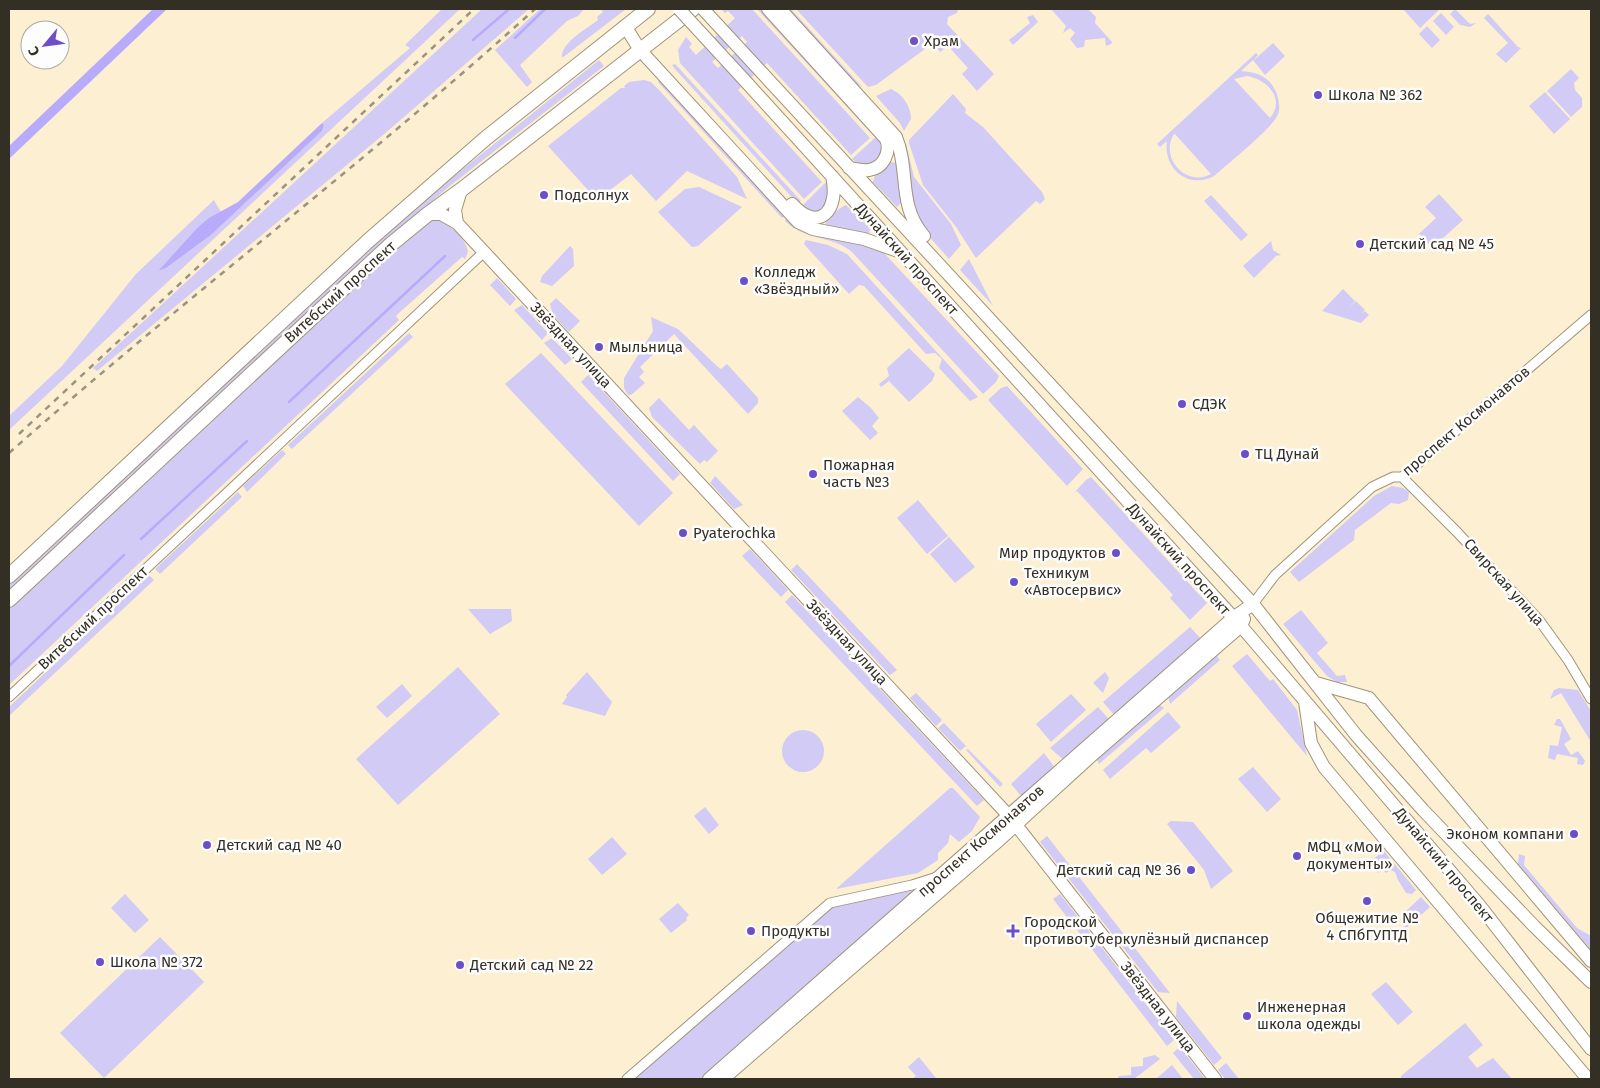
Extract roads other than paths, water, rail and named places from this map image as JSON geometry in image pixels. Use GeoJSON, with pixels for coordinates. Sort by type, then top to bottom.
{"type":"FeatureCollection","features":[{"type":"Feature","properties":{"kind":"main road","name":"Витебский проспект"},"geometry":{"type":"LineString","coordinates":[[9,576],[368,240],[498,129],[648,9]]}},
{"type":"Feature","properties":{"kind":"main road","name":"Дунайский проспект"},"geometry":{"type":"LineString","coordinates":[[678,9],[1237,622],[1480,906],[1590,1048]]}},
{"type":"Feature","properties":{"kind":"main road","name":"Витебский проспект"},"geometry":{"type":"LineString","coordinates":[[9,600],[316,312],[428,214],[693,9]]}},
{"type":"Feature","properties":{"kind":"main road","name":"Дунайский проспект"},"geometry":{"type":"LineString","coordinates":[[703,9],[1253,604],[1356,734],[1423,810],[1514,906],[1591,982]]}},
{"type":"Feature","properties":{"kind":"main road"},"geometry":{"type":"LineString","coordinates":[[768,9],[887,141],[887,154],[878,166],[866,170],[849,168]]}},
{"type":"Feature","properties":{"kind":"main road"},"geometry":{"type":"LineString","coordinates":[[780,9],[896,137],[901,153],[912,221],[932,246],[940,264]]}},
{"type":"Feature","properties":{"kind":"main road"},"geometry":{"type":"LineString","coordinates":[[625,26],[798,222],[813,229],[864,239],[900,252]]}},
{"type":"Feature","properties":{"kind":"main road"},"geometry":{"type":"LineString","coordinates":[[643,47],[803,214],[815,217],[830,209],[835,197],[832,176]]}},
{"type":"Feature","properties":{"kind":"main road"},"geometry":{"type":"LineString","coordinates":[[457,223],[455,210],[461,190]]}},
{"type":"Feature","properties":{"kind":"main road"},"geometry":{"type":"LineString","coordinates":[[428,214],[441,214],[457,223]]}},
{"type":"Feature","properties":{"kind":"main road","name":"Звёздная улица"},"geometry":{"type":"LineString","coordinates":[[457,223],[1012,820],[1215,1079]]}},
{"type":"Feature","properties":{"kind":"main road","name":"проспект Космонавтов"},"geometry":{"type":"LineString","coordinates":[[722,1079],[1237,622],[1253,604]]}},
{"type":"Feature","properties":{"kind":"main road"},"geometry":{"type":"LineString","coordinates":[[1316,684],[1369,698],[1591,960]]}},
{"type":"Feature","properties":{"kind":"main road"},"geometry":{"type":"LineString","coordinates":[[1305,702],[1311,743],[1324,767],[1518,999],[1588,1079]]}},
{"type":"Feature","properties":{"kind":"main road","name":"проспект Космонавтов"},"geometry":{"type":"LineString","coordinates":[[709,1079],[918,897],[937,876],[1012,820]]}},
{"type":"Feature","properties":{"kind":"street","name":"Витебский проспект"},"geometry":{"type":"LineString","coordinates":[[9,697],[484,252]]}},
{"type":"Feature","properties":{"kind":"street","name":"проспект Космонавтов"},"geometry":{"type":"LineString","coordinates":[[1253,604],[1275,575],[1372,487],[1394,478],[1402,477],[1591,315]]}},
{"type":"Feature","properties":{"kind":"street","name":"Свирская улица"},"geometry":{"type":"LineString","coordinates":[[1402,477],[1457,532],[1539,620],[1568,660],[1591,699]]}},
{"type":"Feature","properties":{"kind":"street"},"geometry":{"type":"LineString","coordinates":[[626,1079],[830,902],[912,884],[937,876]]}},
{"type":"Feature","properties":{"kind":"waterway"},"geometry":{"type":"LineString","coordinates":[[473,40],[509,9]]}},
{"type":"Feature","properties":{"kind":"waterway"},"geometry":{"type":"LineString","coordinates":[[515,38],[545,9]]}},
{"type":"Feature","properties":{"kind":"waterway"},"geometry":{"type":"LineString","coordinates":[[289,402],[445,256]]}},
{"type":"Feature","properties":{"kind":"waterway"},"geometry":{"type":"LineString","coordinates":[[141,539],[247,441]]}},
{"type":"Feature","properties":{"kind":"waterway"},"geometry":{"type":"LineString","coordinates":[[9,666],[124,555]]}},
{"type":"Feature","properties":{"kind":"railway"},"geometry":{"type":"LineString","coordinates":[[19,434],[474,9]]}},
{"type":"Feature","properties":{"kind":"railway"},"geometry":{"type":"LineString","coordinates":[[9,453],[140,341],[405,122],[535,9]]}},
{"type":"Feature","properties":{"kind":"place","name":"Храм"},"geometry":{"type":"Point","coordinates":[914,41]}},
{"type":"Feature","properties":{"kind":"place","name":"Школа № 362"},"geometry":{"type":"Point","coordinates":[1318,95]}},
{"type":"Feature","properties":{"kind":"place","name":"Подсолнух"},"geometry":{"type":"Point","coordinates":[544,195]}},
{"type":"Feature","properties":{"kind":"place","name":"Детский сад № 45"},"geometry":{"type":"Point","coordinates":[1360,244]}},
{"type":"Feature","properties":{"kind":"place","name":"Колледж «Звёздный»"},"geometry":{"type":"Point","coordinates":[744,281]}},
{"type":"Feature","properties":{"kind":"place","name":"Мыльница"},"geometry":{"type":"Point","coordinates":[599,347]}},
{"type":"Feature","properties":{"kind":"place","name":"СДЭК"},"geometry":{"type":"Point","coordinates":[1182,404]}},
{"type":"Feature","properties":{"kind":"place","name":"ТЦ Дунай"},"geometry":{"type":"Point","coordinates":[1245,454]}},
{"type":"Feature","properties":{"kind":"place","name":"Пожарная часть №3"},"geometry":{"type":"Point","coordinates":[813,474]}},
{"type":"Feature","properties":{"kind":"place","name":"Pyaterochka"},"geometry":{"type":"Point","coordinates":[683,533]}},
{"type":"Feature","properties":{"kind":"place","name":"Мир продуктов"},"geometry":{"type":"Point","coordinates":[1116,553]}},
{"type":"Feature","properties":{"kind":"place","name":"Техникум «Автосервис»"},"geometry":{"type":"Point","coordinates":[1014,582]}},
{"type":"Feature","properties":{"kind":"place","name":"Эконом компани"},"geometry":{"type":"Point","coordinates":[1574,834]}},
{"type":"Feature","properties":{"kind":"place","name":"Детский сад № 40"},"geometry":{"type":"Point","coordinates":[207,845]}},
{"type":"Feature","properties":{"kind":"place","name":"МФЦ «Мои документы»"},"geometry":{"type":"Point","coordinates":[1297,856]}},
{"type":"Feature","properties":{"kind":"place","name":"Детский сад № 36"},"geometry":{"type":"Point","coordinates":[1191,870]}},
{"type":"Feature","properties":{"kind":"place","name":"Общежитие № 4 СПбГУПТД"},"geometry":{"type":"Point","coordinates":[1367,901]}},
{"type":"Feature","properties":{"kind":"place","name":"Продукты"},"geometry":{"type":"Point","coordinates":[751,931]}},
{"type":"Feature","properties":{"kind":"place","name":"Городской противотуберкулёзный диспансер"},"geometry":{"type":"Point","coordinates":[1013,931]}},
{"type":"Feature","properties":{"kind":"place","name":"Школа № 372"},"geometry":{"type":"Point","coordinates":[100,962]}},
{"type":"Feature","properties":{"kind":"place","name":"Детский сад № 22"},"geometry":{"type":"Point","coordinates":[460,965]}},
{"type":"Feature","properties":{"kind":"place","name":"Инженерная школа одежды"},"geometry":{"type":"Point","coordinates":[1247,1016]}}]}
